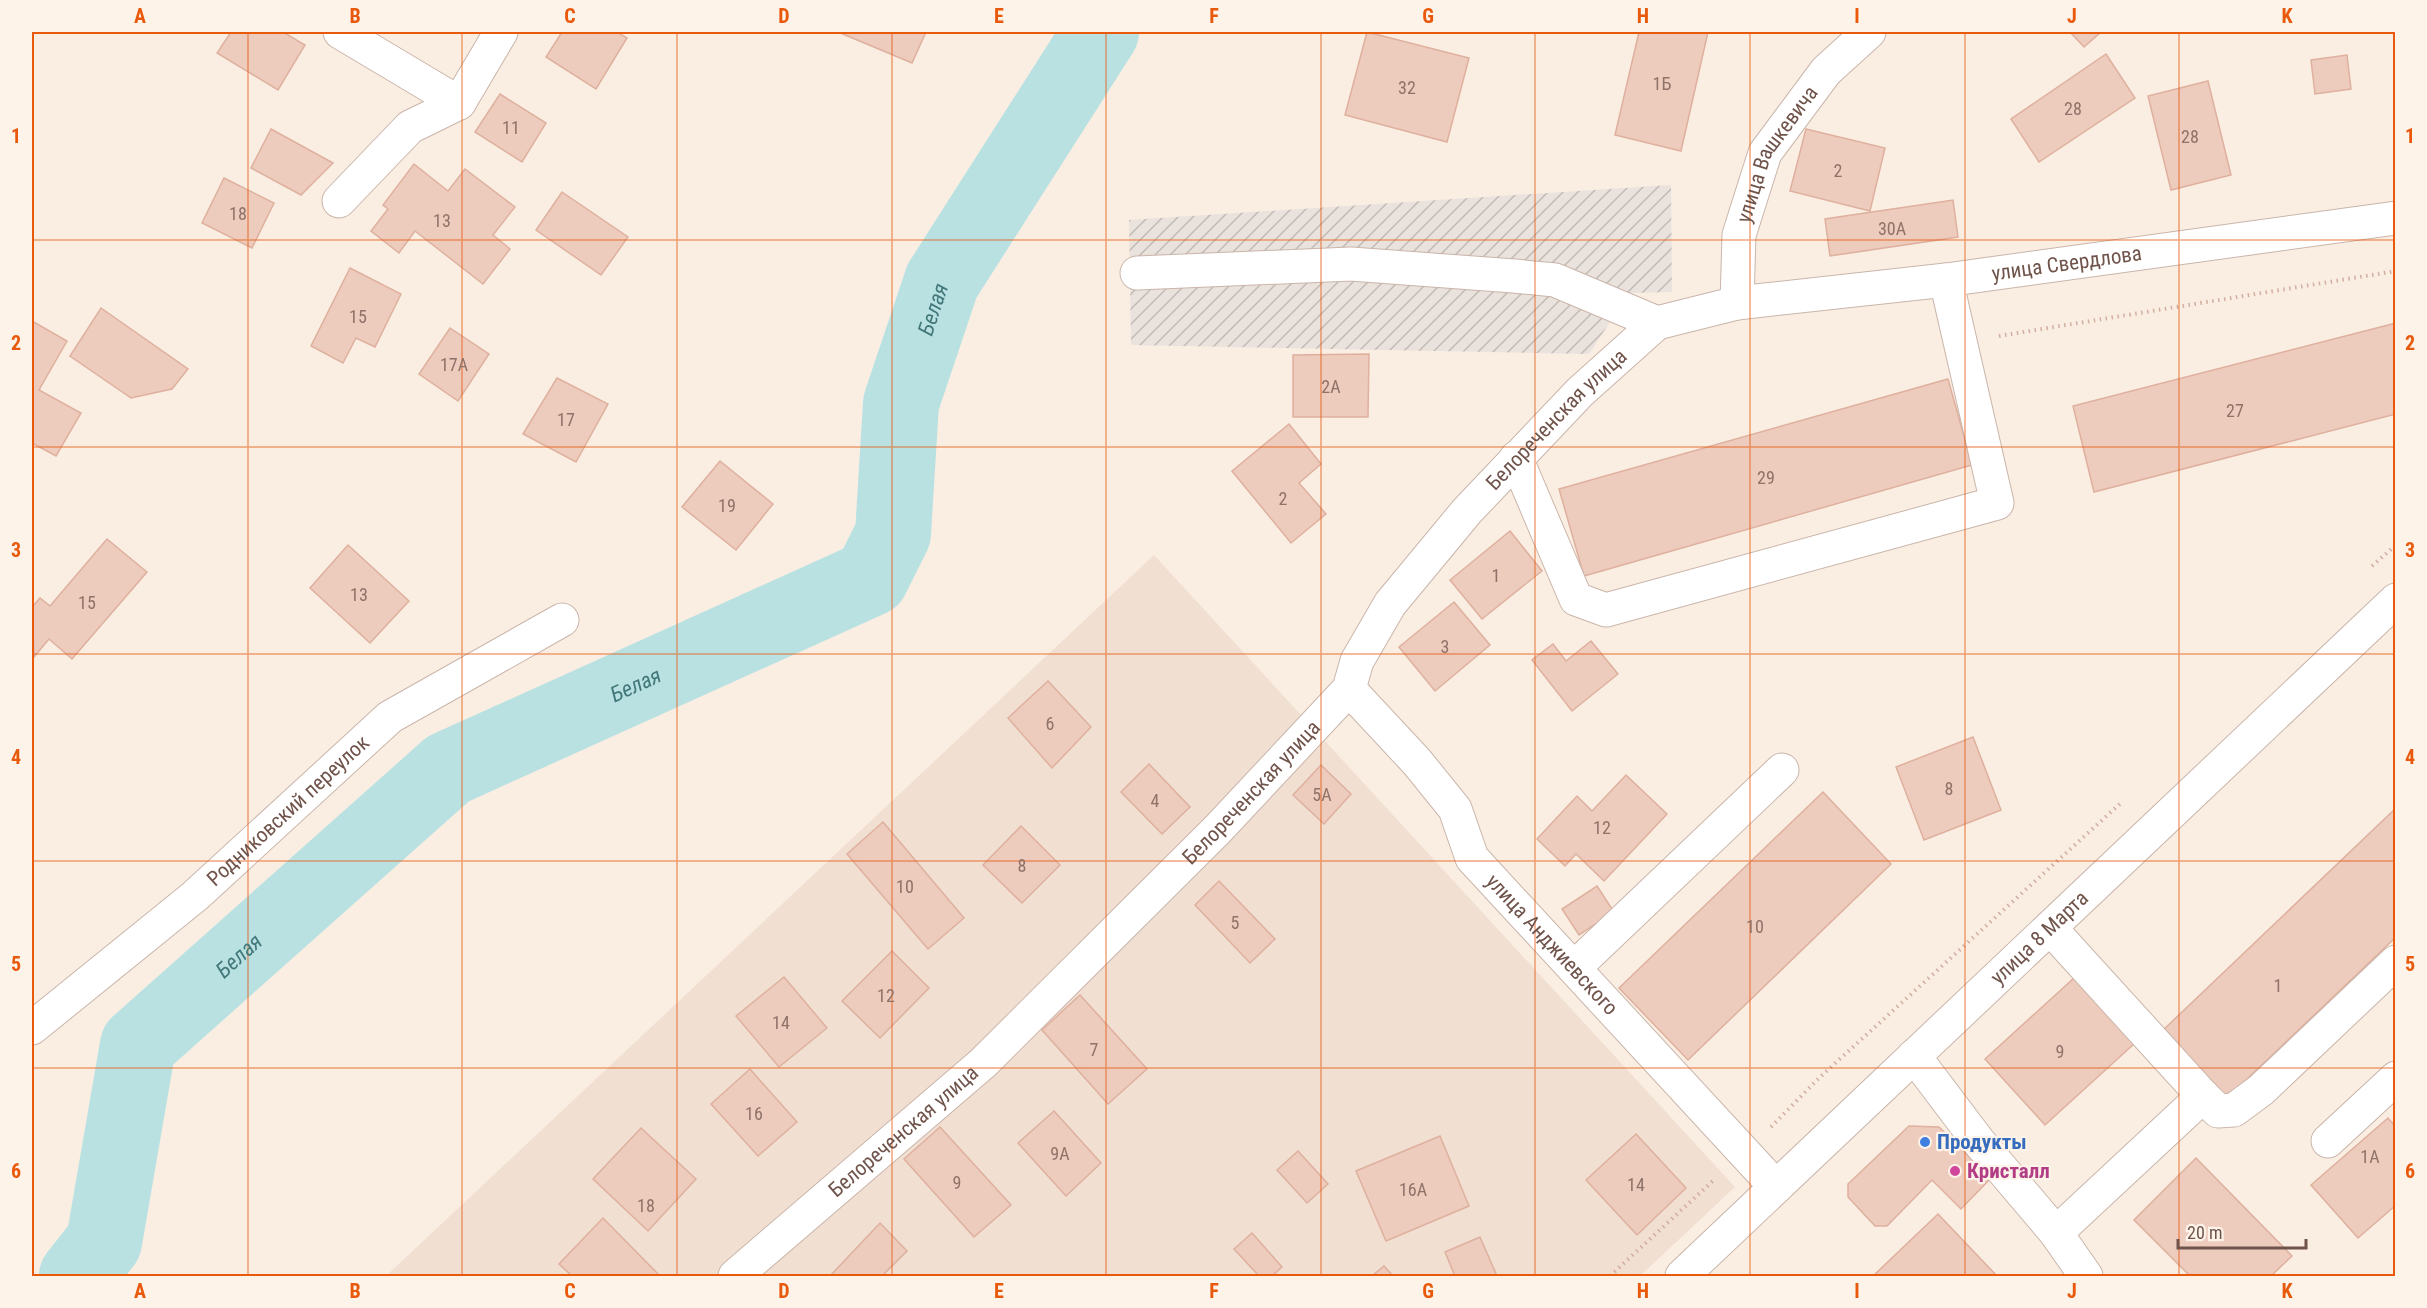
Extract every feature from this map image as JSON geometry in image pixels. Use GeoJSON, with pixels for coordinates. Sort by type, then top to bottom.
{"type":"FeatureCollection","features":[{"type":"Feature","properties":{"kind":"street"},"geometry":{"type":"LineString","coordinates":[[340,32],[459,103]]}},
{"type":"Feature","properties":{"kind":"street"},"geometry":{"type":"LineString","coordinates":[[339,201],[410,127],[459,103],[501,32]]}},
{"type":"Feature","properties":{"kind":"street","name":"улица Вашкевича"},"geometry":{"type":"LineString","coordinates":[[1737,303],[1740,235],[1765,153],[1826,71],[1869,32]]}},
{"type":"Feature","properties":{"kind":"street","name":"улица Свердлова"},"geometry":{"type":"LineString","coordinates":[[1737,303],[1946,280],[2396,218]]}},
{"type":"Feature","properties":{"kind":"street"},"geometry":{"type":"LineString","coordinates":[[1137,273],[1351,264],[1514,276],[1555,280],[1658,323]]}},
{"type":"Feature","properties":{"kind":"street"},"geometry":{"type":"LineString","coordinates":[[1516,458],[1576,599],[1606,610],[1997,502],[1946,280]]}},
{"type":"Feature","properties":{"kind":"street","name":"Белореченская улица"},"geometry":{"type":"LineString","coordinates":[[735,1276],[983,1063],[1218,829],[1349,689],[1357,661],[1390,604],[1467,511],[1580,392],[1658,323],[1737,303]]}},
{"type":"Feature","properties":{"kind":"street","name":"улица 8 Марта"},"geometry":{"type":"LineString","coordinates":[[1688,1275],[1776,1187],[2396,600]]}},
{"type":"Feature","properties":{"kind":"street","name":"Родниковский переулок"},"geometry":{"type":"LineString","coordinates":[[32,1028],[195,897],[390,717],[562,620]]}},
{"type":"Feature","properties":{"kind":"street","name":"улица Анджиевского"},"geometry":{"type":"LineString","coordinates":[[1349,689],[1417,762],[1455,809],[1472,858],[1776,1187]]}},
{"type":"Feature","properties":{"kind":"street"},"geometry":{"type":"LineString","coordinates":[[1574,968],[1782,770]]}},
{"type":"Feature","properties":{"kind":"street"},"geometry":{"type":"LineString","coordinates":[[2050,927],[2218,1111],[2234,1110],[2261,1090],[2396,962]]}},
{"type":"Feature","properties":{"kind":"street"},"geometry":{"type":"LineString","coordinates":[[1914,1056],[1978,1142],[2056,1233],[2076,1272]]}},
{"type":"Feature","properties":{"kind":"street"},"geometry":{"type":"LineString","coordinates":[[2328,1142],[2396,1078]]}},
{"type":"Feature","properties":{"kind":"street"},"geometry":{"type":"LineString","coordinates":[[2056,1233],[2203,1096]]}},
{"type":"Feature","properties":{"kind":"path"},"geometry":{"type":"LineString","coordinates":[[1961,342],[2396,271]]}},
{"type":"Feature","properties":{"kind":"path"},"geometry":{"type":"LineString","coordinates":[[2370,569],[2396,544]]}},
{"type":"Feature","properties":{"kind":"path"},"geometry":{"type":"LineString","coordinates":[[1610,1276],[1745,1152],[1819,1078],[2127,797]]}},
{"type":"Feature","properties":{"kind":"shaded area"},"geometry":{"type":"Polygon","coordinates":[[[1671,185],[1672,292],[1629,293],[1589,354],[1131,345],[1129,220],[1671,185]]]}},
{"type":"Feature","properties":{"kind":"shaded area"},"geometry":{"type":"Polygon","coordinates":[[[1154,555],[1735,1187],[1640,1276],[386,1276],[1154,555]]]}},
{"type":"Feature","properties":{"kind":"building"},"geometry":{"type":"Polygon","coordinates":[[[231,32],[283,32],[305,45],[278,90],[217,53],[231,32]]]}},
{"type":"Feature","properties":{"kind":"building"},"geometry":{"type":"Polygon","coordinates":[[[562,32],[617,32],[627,38],[596,89],[546,57],[562,32]]]}},
{"type":"Feature","properties":{"kind":"building"},"geometry":{"type":"Polygon","coordinates":[[[838,32],[926,32],[912,63],[838,32]]]}},
{"type":"Feature","properties":{"kind":"building"},"geometry":{"type":"Polygon","coordinates":[[[1367,32],[1469,58],[1447,142],[1345,115],[1367,32]]]}},
{"type":"Feature","properties":{"kind":"building"},"geometry":{"type":"Polygon","coordinates":[[[1639,32],[1708,32],[1681,151],[1615,135],[1639,32]]]}},
{"type":"Feature","properties":{"kind":"building"},"geometry":{"type":"Polygon","coordinates":[[[2070,32],[2101,32],[2084,47],[2070,32]]]}},
{"type":"Feature","properties":{"kind":"building"},"geometry":{"type":"Polygon","coordinates":[[[2106,54],[2135,98],[2039,162],[2011,119],[2106,54]]]}},
{"type":"Feature","properties":{"kind":"building"},"geometry":{"type":"Polygon","coordinates":[[[2347,55],[2351,89],[2315,94],[2311,60],[2347,55]]]}},
{"type":"Feature","properties":{"kind":"building"},"geometry":{"type":"Polygon","coordinates":[[[2208,81],[2231,175],[2171,190],[2148,96],[2208,81]]]}},
{"type":"Feature","properties":{"kind":"building"},"geometry":{"type":"Polygon","coordinates":[[[500,94],[546,123],[522,162],[475,132],[500,94]]]}},
{"type":"Feature","properties":{"kind":"building"},"geometry":{"type":"Polygon","coordinates":[[[271,129],[333,163],[301,195],[251,168],[271,129]]]}},
{"type":"Feature","properties":{"kind":"building"},"geometry":{"type":"Polygon","coordinates":[[[1806,129],[1885,148],[1870,211],[1790,191],[1806,129]]]}},
{"type":"Feature","properties":{"kind":"building"},"geometry":{"type":"Polygon","coordinates":[[[414,164],[448,191],[465,169],[515,207],[493,235],[510,249],[483,284],[415,231],[399,253],[371,231],[388,209],[383,205],[414,164]]]}},
{"type":"Feature","properties":{"kind":"building"},"geometry":{"type":"Polygon","coordinates":[[[224,178],[274,203],[252,248],[202,223],[224,178]]]}},
{"type":"Feature","properties":{"kind":"building"},"geometry":{"type":"Polygon","coordinates":[[[562,192],[628,237],[601,275],[536,230],[562,192]]]}},
{"type":"Feature","properties":{"kind":"building"},"geometry":{"type":"Polygon","coordinates":[[[1953,200],[1958,237],[1830,256],[1825,219],[1953,200]]]}},
{"type":"Feature","properties":{"kind":"building"},"geometry":{"type":"Polygon","coordinates":[[[350,268],[401,294],[375,347],[356,338],[343,363],[311,346],[350,268]]]}},
{"type":"Feature","properties":{"kind":"building"},"geometry":{"type":"Polygon","coordinates":[[[101,308],[188,369],[172,389],[131,398],[70,356],[101,308]]]}},
{"type":"Feature","properties":{"kind":"building"},"geometry":{"type":"Polygon","coordinates":[[[32,321],[67,341],[39,390],[81,413],[56,456],[32,443],[32,321]]]}},
{"type":"Feature","properties":{"kind":"building"},"geometry":{"type":"Polygon","coordinates":[[[2396,323],[2396,414],[2094,492],[2073,406],[2396,323]]]}},
{"type":"Feature","properties":{"kind":"building"},"geometry":{"type":"Polygon","coordinates":[[[450,328],[489,354],[458,401],[419,374],[450,328]]]}},
{"type":"Feature","properties":{"kind":"building"},"geometry":{"type":"Polygon","coordinates":[[[1369,354],[1368,417],[1293,417],[1293,355],[1369,354]]]}},
{"type":"Feature","properties":{"kind":"building"},"geometry":{"type":"Polygon","coordinates":[[[557,378],[608,404],[576,462],[523,434],[557,378]]]}},
{"type":"Feature","properties":{"kind":"building"},"geometry":{"type":"Polygon","coordinates":[[[1948,379],[1972,465],[1584,576],[1559,489],[1948,379]]]}},
{"type":"Feature","properties":{"kind":"building"},"geometry":{"type":"Polygon","coordinates":[[[1289,424],[1321,464],[1299,483],[1326,514],[1291,543],[1232,471],[1289,424]]]}},
{"type":"Feature","properties":{"kind":"building"},"geometry":{"type":"Polygon","coordinates":[[[720,461],[773,504],[736,550],[682,507],[720,461]]]}},
{"type":"Feature","properties":{"kind":"building"},"geometry":{"type":"Polygon","coordinates":[[[1510,531],[1542,571],[1482,619],[1450,580],[1510,531]]]}},
{"type":"Feature","properties":{"kind":"building"},"geometry":{"type":"Polygon","coordinates":[[[107,539],[147,572],[72,659],[49,639],[34,657],[32,607],[40,598],[50,606],[107,539]]]}},
{"type":"Feature","properties":{"kind":"building"},"geometry":{"type":"Polygon","coordinates":[[[348,545],[409,601],[370,643],[310,588],[348,545]]]}},
{"type":"Feature","properties":{"kind":"building"},"geometry":{"type":"Polygon","coordinates":[[[1454,602],[1490,645],[1435,691],[1399,647],[1454,602]]]}},
{"type":"Feature","properties":{"kind":"building"},"geometry":{"type":"Polygon","coordinates":[[[1591,641],[1618,674],[1572,711],[1532,660],[1553,644],[1566,661],[1591,641]]]}},
{"type":"Feature","properties":{"kind":"building"},"geometry":{"type":"Polygon","coordinates":[[[1048,681],[1091,727],[1052,768],[1008,718],[1048,681]]]}},
{"type":"Feature","properties":{"kind":"building"},"geometry":{"type":"Polygon","coordinates":[[[1973,737],[2001,810],[1924,840],[1896,767],[1973,737]]]}},
{"type":"Feature","properties":{"kind":"building"},"geometry":{"type":"Polygon","coordinates":[[[1149,764],[1190,807],[1162,834],[1121,792],[1149,764]]]}},
{"type":"Feature","properties":{"kind":"building"},"geometry":{"type":"Polygon","coordinates":[[[1321,765],[1351,794],[1324,824],[1293,795],[1321,765]]]}},
{"type":"Feature","properties":{"kind":"building"},"geometry":{"type":"Polygon","coordinates":[[[1626,775],[1667,814],[1604,881],[1576,854],[1565,866],[1537,839],[1577,796],[1592,811],[1626,775]]]}},
{"type":"Feature","properties":{"kind":"building"},"geometry":{"type":"Polygon","coordinates":[[[1823,792],[1891,864],[1688,1060],[1619,988],[1823,792]]]}},
{"type":"Feature","properties":{"kind":"building"},"geometry":{"type":"Polygon","coordinates":[[[2396,808],[2396,937],[2224,1101],[2160,1033],[2396,808]]]}},
{"type":"Feature","properties":{"kind":"building"},"geometry":{"type":"Polygon","coordinates":[[[883,822],[964,918],[928,949],[847,854],[883,822]]]}},
{"type":"Feature","properties":{"kind":"building"},"geometry":{"type":"Polygon","coordinates":[[[1021,826],[1060,865],[1022,903],[983,865],[1021,826]]]}},
{"type":"Feature","properties":{"kind":"building"},"geometry":{"type":"Polygon","coordinates":[[[1219,881],[1275,939],[1250,963],[1195,905],[1219,881]]]}},
{"type":"Feature","properties":{"kind":"building"},"geometry":{"type":"Polygon","coordinates":[[[1597,886],[1614,912],[1579,935],[1562,909],[1597,886]]]}},
{"type":"Feature","properties":{"kind":"building"},"geometry":{"type":"Polygon","coordinates":[[[892,951],[929,988],[880,1038],[842,1001],[892,951]]]}},
{"type":"Feature","properties":{"kind":"building"},"geometry":{"type":"Polygon","coordinates":[[[784,977],[827,1028],[779,1067],[736,1016],[784,977]]]}},
{"type":"Feature","properties":{"kind":"building"},"geometry":{"type":"Polygon","coordinates":[[[2075,977],[2135,1043],[2045,1125],[1985,1059],[2075,977]]]}},
{"type":"Feature","properties":{"kind":"building"},"geometry":{"type":"Polygon","coordinates":[[[1080,995],[1147,1069],[1108,1104],[1042,1030],[1080,995]]]}},
{"type":"Feature","properties":{"kind":"building"},"geometry":{"type":"Polygon","coordinates":[[[750,1069],[797,1122],[758,1156],[711,1104],[750,1069]]]}},
{"type":"Feature","properties":{"kind":"building"},"geometry":{"type":"Polygon","coordinates":[[[1054,1111],[1101,1163],[1066,1196],[1018,1143],[1054,1111]]]}},
{"type":"Feature","properties":{"kind":"building"},"geometry":{"type":"Polygon","coordinates":[[[2388,1118],[2396,1127],[2396,1205],[2358,1238],[2311,1185],[2388,1118]]]}},
{"type":"Feature","properties":{"kind":"building"},"geometry":{"type":"Polygon","coordinates":[[[1909,1126],[1939,1127],[1991,1178],[1961,1209],[1932,1180],[1887,1226],[1875,1226],[1848,1197],[1848,1184],[1909,1126]]]}},
{"type":"Feature","properties":{"kind":"building"},"geometry":{"type":"Polygon","coordinates":[[[940,1127],[1011,1205],[974,1237],[904,1159],[940,1127]]]}},
{"type":"Feature","properties":{"kind":"building"},"geometry":{"type":"Polygon","coordinates":[[[641,1128],[696,1179],[648,1231],[593,1179],[641,1128]]]}},
{"type":"Feature","properties":{"kind":"building"},"geometry":{"type":"Polygon","coordinates":[[[1636,1134],[1686,1188],[1637,1235],[1586,1180],[1636,1134]]]}},
{"type":"Feature","properties":{"kind":"building"},"geometry":{"type":"Polygon","coordinates":[[[1440,1136],[1469,1206],[1386,1241],[1356,1171],[1440,1136]]]}},
{"type":"Feature","properties":{"kind":"building"},"geometry":{"type":"Polygon","coordinates":[[[1298,1151],[1328,1184],[1307,1203],[1277,1170],[1298,1151]]]}},
{"type":"Feature","properties":{"kind":"building"},"geometry":{"type":"Polygon","coordinates":[[[2196,1158],[2292,1256],[2271,1276],[2190,1276],[2134,1220],[2196,1158]]]}},
{"type":"Feature","properties":{"kind":"building"},"geometry":{"type":"Polygon","coordinates":[[[1938,1214],[1997,1276],[1873,1276],[1938,1214]]]}},
{"type":"Feature","properties":{"kind":"building"},"geometry":{"type":"Polygon","coordinates":[[[603,1218],[660,1276],[572,1276],[559,1264],[603,1218]]]}},
{"type":"Feature","properties":{"kind":"building"},"geometry":{"type":"Polygon","coordinates":[[[880,1223],[907,1251],[882,1276],[830,1276],[880,1223]]]}},
{"type":"Feature","properties":{"kind":"building"},"geometry":{"type":"Polygon","coordinates":[[[1252,1233],[1282,1267],[1272,1276],[1259,1276],[1234,1249],[1252,1233]]]}},
{"type":"Feature","properties":{"kind":"building"},"geometry":{"type":"Polygon","coordinates":[[[1480,1237],[1497,1276],[1455,1276],[1445,1252],[1480,1237]]]}},
{"type":"Feature","properties":{"kind":"building"},"geometry":{"type":"Polygon","coordinates":[[[1384,1266],[1393,1276],[1372,1276],[1384,1266]]]}},
{"type":"Feature","properties":{"kind":"waterway","name":"Белая"},"geometry":{"type":"LineString","coordinates":[[77,1276],[104,1242],[138,1045],[448,769],[871,578],[893,534],[901,403],[942,281],[1101,32]]}},
{"type":"Feature","properties":{"kind":"place","name":"Продукты"},"geometry":{"type":"Point","coordinates":[1925,1142]}},
{"type":"Feature","properties":{"kind":"place","name":"Кристалл"},"geometry":{"type":"Point","coordinates":[1955,1171]}}]}
